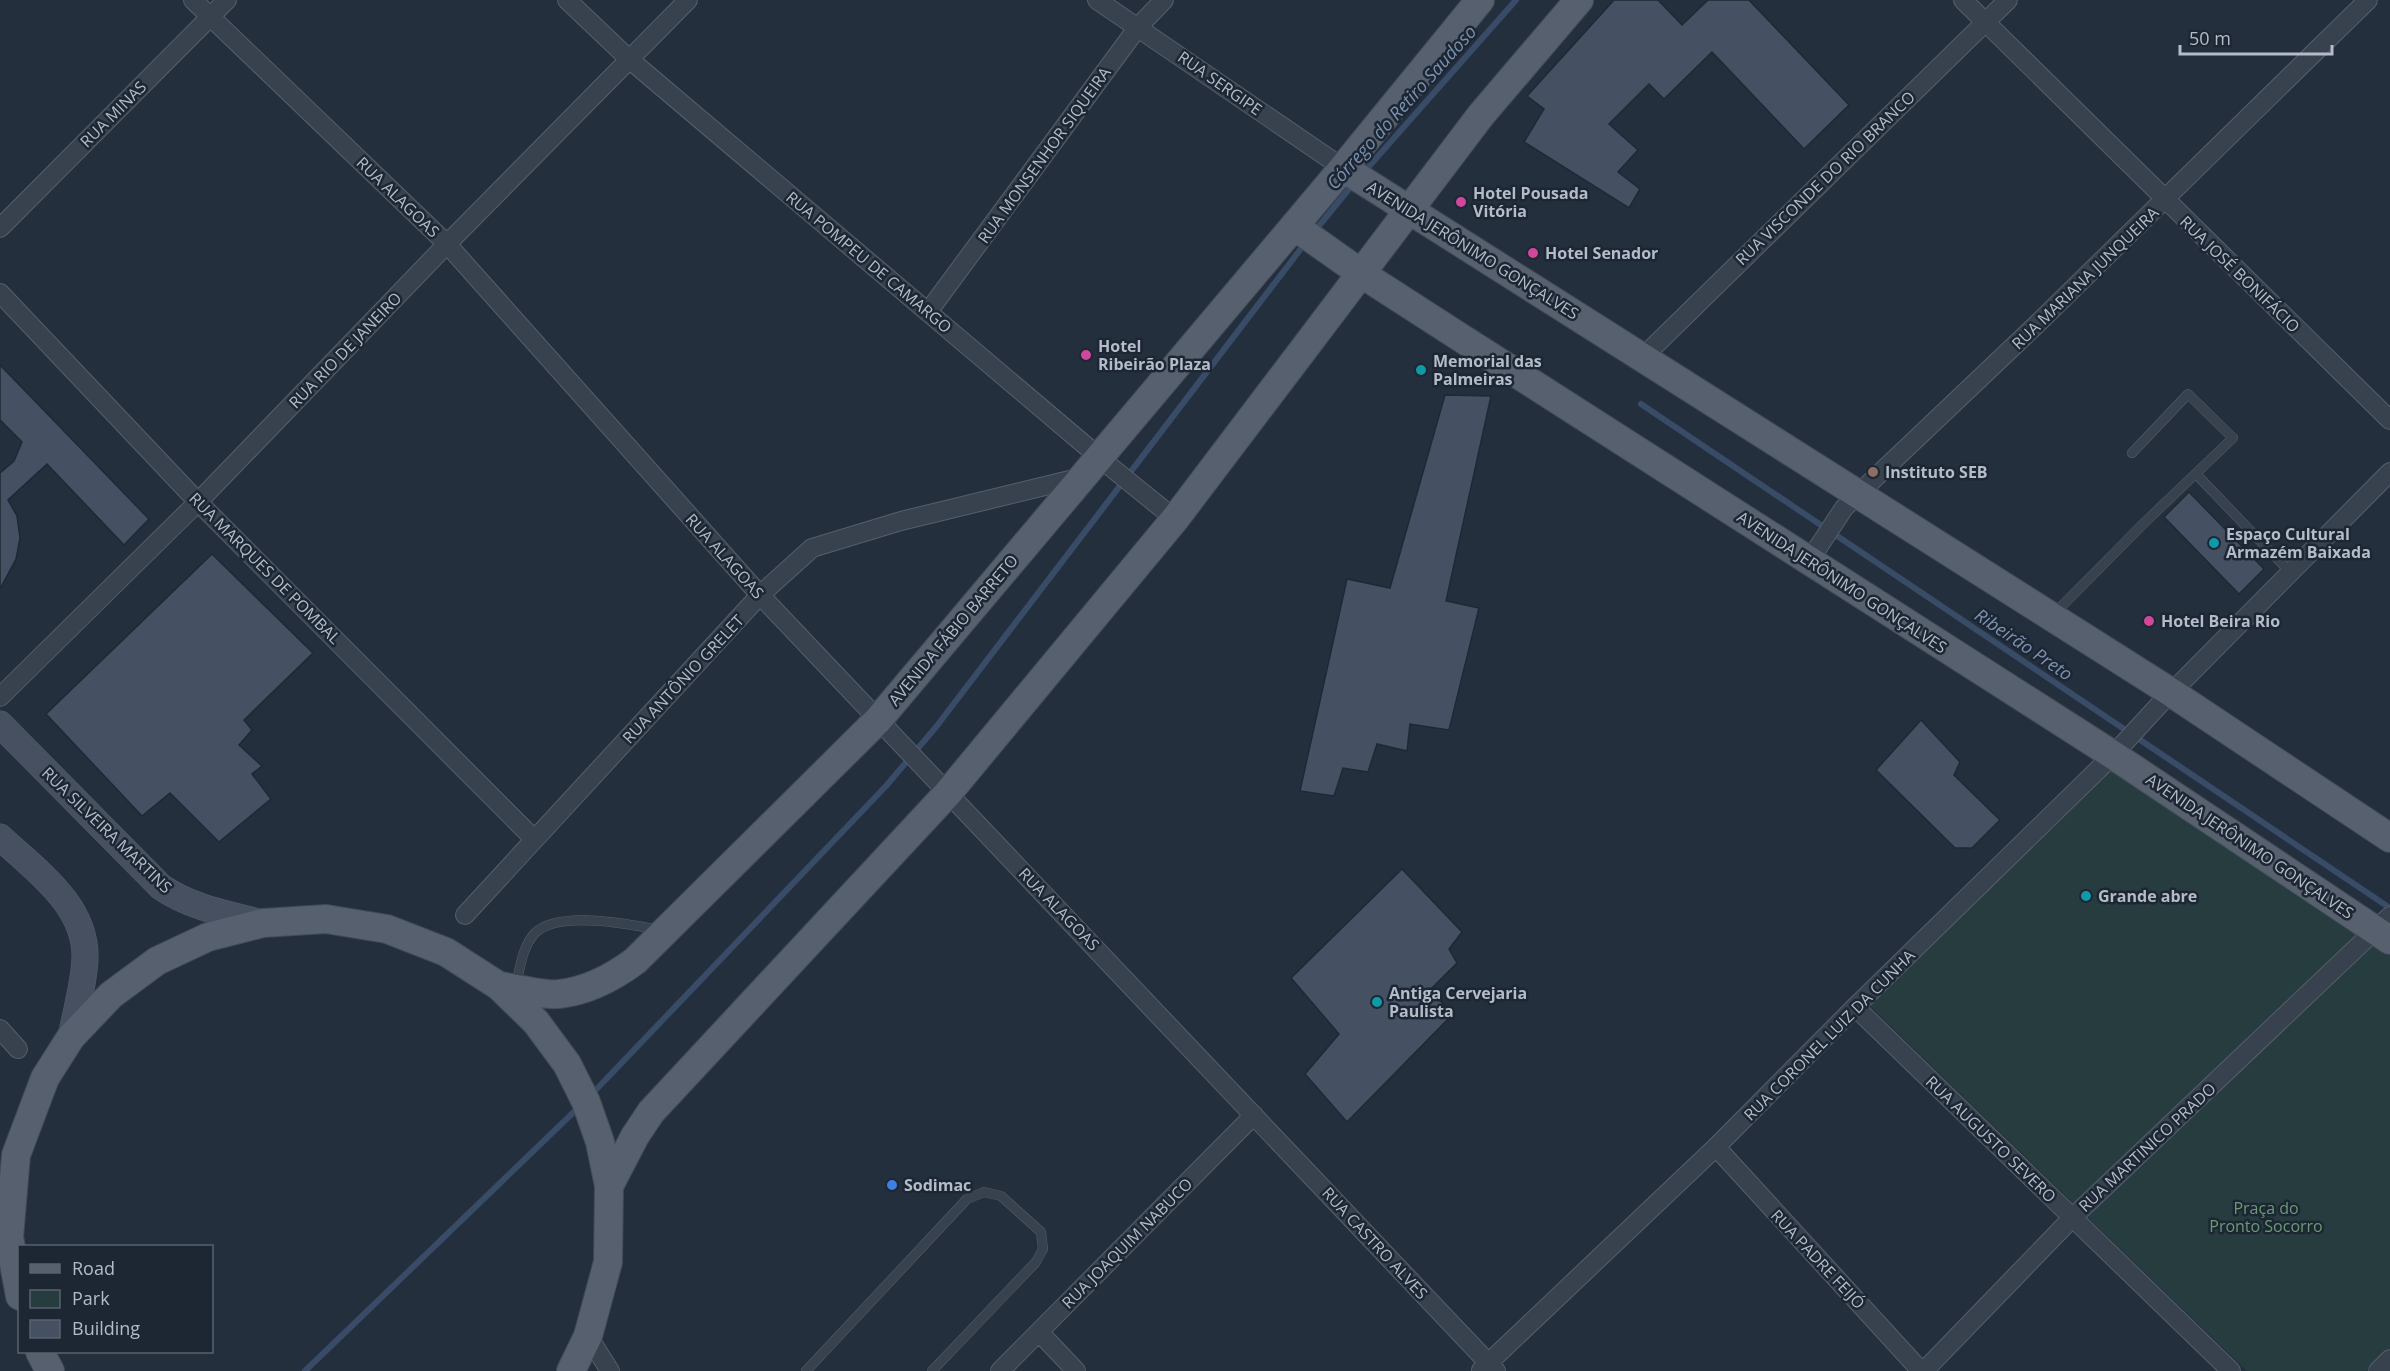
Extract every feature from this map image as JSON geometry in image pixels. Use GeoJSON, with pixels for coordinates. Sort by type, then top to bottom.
{"type":"FeatureCollection","features":[{"type":"Feature","properties":{"kind":"main road","name":"AVENIDA FÁBIO BARRETO"},"geometry":{"type":"LineString","coordinates":[[507,987],[557,994],[592,986],[613,977],[635,962],[881,723],[1301,230],[1349,172],[1480,0]]}},
{"type":"Feature","properties":{"kind":"main road"},"geometry":{"type":"LineString","coordinates":[[609,1186],[635,1136],[651,1112],[940,784],[1171,515],[1403,206],[1579,0]]}},
{"type":"Feature","properties":{"kind":"main road","name":"AVENIDA JERÔNIMO GONÇALVES"},"geometry":{"type":"LineString","coordinates":[[1349,172],[1642,357],[1851,501],[2051,618],[2165,699],[2390,838]]}},
{"type":"Feature","properties":{"kind":"main road","name":"AVENIDA JERÔNIMO GONÇALVES"},"geometry":{"type":"LineString","coordinates":[[1301,230],[1355,268],[1814,554],[2119,748],[2385,928]]}},
{"type":"Feature","properties":{"kind":"main road","name":"RUA SILVEIRA MARTINS"},"geometry":{"type":"LineString","coordinates":[[0,724],[161,887],[200,908],[263,923]]}},
{"type":"Feature","properties":{"kind":"main road"},"geometry":{"type":"LineString","coordinates":[[0,837],[69,904],[82,933],[85,958],[71,1037]]}},
{"type":"Feature","properties":{"kind":"main road"},"geometry":{"type":"LineString","coordinates":[[18,1285],[9,1237],[16,1155],[45,1078],[71,1037],[111,995],[157,961],[208,937],[263,923],[326,920],[387,929],[446,952],[507,987],[567,1064],[586,1102],[600,1142],[609,1186],[608,1263],[588,1336],[571,1371]]}},
{"type":"Feature","properties":{"kind":"main road"},"geometry":{"type":"LineString","coordinates":[[41,1353],[50,1371]]}},
{"type":"Feature","properties":{"kind":"street","name":"RUA ALAGOAS"},"geometry":{"type":"LineString","coordinates":[[193,0],[447,244],[760,595],[1254,1115]]}},
{"type":"Feature","properties":{"kind":"street","name":"RUA MINAS"},"geometry":{"type":"LineString","coordinates":[[0,228],[227,0]]}},
{"type":"Feature","properties":{"kind":"street","name":"RUA POMPEU DE CAMARGO"},"geometry":{"type":"LineString","coordinates":[[567,0],[629,59],[928,312],[1098,467],[1171,515]]}},
{"type":"Feature","properties":{"kind":"street","name":"RUA RIO DE JANEIRO"},"geometry":{"type":"LineString","coordinates":[[0,697],[198,502],[447,244],[688,0]]}},
{"type":"Feature","properties":{"kind":"street","name":"RUA SERGIPE"},"geometry":{"type":"LineString","coordinates":[[1097,0],[1349,172]]}},
{"type":"Feature","properties":{"kind":"street","name":"RUA MONSENHOR SIQUEIRA"},"geometry":{"type":"LineString","coordinates":[[928,312],[1138,27],[1164,0]]}},
{"type":"Feature","properties":{"kind":"street","name":"RUA JOSÉ BONIFÁCIO"},"geometry":{"type":"LineString","coordinates":[[1963,0],[2390,420]]}},
{"type":"Feature","properties":{"kind":"street","name":"RUA VISCONDE DO RIO BRANCO"},"geometry":{"type":"LineString","coordinates":[[1642,357],[2008,0]]}},
{"type":"Feature","properties":{"kind":"street","name":"RUA MARIANA JUNQUEIRA"},"geometry":{"type":"LineString","coordinates":[[1814,554],[1851,501],[2165,200],[2368,0]]}},
{"type":"Feature","properties":{"kind":"street","name":"RUA MARQUES DE POMBAL"},"geometry":{"type":"LineString","coordinates":[[0,293],[198,502],[534,839]]}},
{"type":"Feature","properties":{"kind":"street","name":"RUA ANTÔNIO GRELET"},"geometry":{"type":"LineString","coordinates":[[465,915],[760,595],[812,548],[1098,467]]}},
{"type":"Feature","properties":{"kind":"street","name":"RUA CORONEL LUIZ DA CUNHA"},"geometry":{"type":"LineString","coordinates":[[1488,1368],[1716,1147],[2119,748],[2390,472]]}},
{"type":"Feature","properties":{"kind":"street","name":"RUA MARTINICO PRADO"},"geometry":{"type":"LineString","coordinates":[[1922,1371],[2072,1218],[2385,928]]}},
{"type":"Feature","properties":{"kind":"street","name":"RUA AUGUSTO SEVERO"},"geometry":{"type":"LineString","coordinates":[[1855,1007],[2231,1371]]}},
{"type":"Feature","properties":{"kind":"street"},"geometry":{"type":"LineString","coordinates":[[0,1029],[18,1049]]}},
{"type":"Feature","properties":{"kind":"street","name":"RUA JOAQUIM NABUCO"},"geometry":{"type":"LineString","coordinates":[[1000,1371],[1254,1115]]}},
{"type":"Feature","properties":{"kind":"street","name":"RUA CASTRO ALVES"},"geometry":{"type":"LineString","coordinates":[[1254,1115],[1488,1368]]}},
{"type":"Feature","properties":{"kind":"street","name":"RUA PADRE FEIJÓ"},"geometry":{"type":"LineString","coordinates":[[1716,1147],[1922,1371]]}},
{"type":"Feature","properties":{"kind":"street"},"geometry":{"type":"LineString","coordinates":[[1039,1332],[1076,1371]]}},
{"type":"Feature","properties":{"kind":"street"},"geometry":{"type":"LineString","coordinates":[[588,1336],[610,1371]]}},
{"type":"Feature","properties":{"kind":"street"},"geometry":{"type":"LineString","coordinates":[[2378,1371],[2390,1359]]}},
{"type":"Feature","properties":{"kind":"lane"},"geometry":{"type":"LineString","coordinates":[[2051,618],[2234,438],[2188,394],[2132,453]]}},
{"type":"Feature","properties":{"kind":"lane"},"geometry":{"type":"LineString","coordinates":[[2196,474],[2291,573]]}},
{"type":"Feature","properties":{"kind":"lane"},"geometry":{"type":"LineString","coordinates":[[507,987],[523,952],[536,932],[556,923],[616,921],[666,931]]}},
{"type":"Feature","properties":{"kind":"lane"},"geometry":{"type":"LineString","coordinates":[[806,1371],[967,1199],[984,1192],[1001,1196],[1041,1233],[1043,1249],[1036,1262],[932,1371]]}},
{"type":"Feature","properties":{"kind":"green space"},"geometry":{"type":"Polygon","coordinates":[[[2112,769],[2361,931],[2074,1204],[1870,1006],[2112,769]]]}},
{"type":"Feature","properties":{"kind":"green space","name":"Praça do Pronto Socorro"},"geometry":{"type":"Polygon","coordinates":[[[2377,941],[2390,950],[2390,1348],[2366,1371],[2247,1371],[2086,1216],[2377,941]]]}},
{"type":"Feature","properties":{"kind":"building"},"geometry":{"type":"Polygon","coordinates":[[[1614,0],[1658,0],[1682,25],[1708,0],[1749,0],[1849,105],[1804,149],[1712,52],[1664,99],[1649,84],[1609,124],[1638,150],[1618,172],[1640,189],[1629,208],[1524,142],[1544,109],[1527,96],[1614,0]]]}},
{"type":"Feature","properties":{"kind":"building"},"geometry":{"type":"Polygon","coordinates":[[[0,365],[149,519],[124,545],[47,464],[8,500],[17,516],[20,538],[16,559],[0,589],[0,473],[14,461],[22,442],[0,420],[0,365]]]}},
{"type":"Feature","properties":{"kind":"building"},"geometry":{"type":"Polygon","coordinates":[[[1445,395],[1491,396],[1446,601],[1479,608],[1449,730],[1410,724],[1407,751],[1377,744],[1368,772],[1343,768],[1334,796],[1300,791],[1347,579],[1390,588],[1445,395]]]}},
{"type":"Feature","properties":{"kind":"building","name":"Espaço Cultural Armazém Baixada"},"geometry":{"type":"Polygon","coordinates":[[[2189,492],[2264,569],[2239,594],[2164,517],[2189,492]]]}},
{"type":"Feature","properties":{"kind":"building"},"geometry":{"type":"Polygon","coordinates":[[[212,554],[313,653],[244,720],[252,730],[239,745],[262,766],[252,774],[271,799],[219,842],[170,793],[142,816],[46,714],[212,554]]]}},
{"type":"Feature","properties":{"kind":"building"},"geometry":{"type":"Polygon","coordinates":[[[1921,720],[1960,762],[1954,775],[2000,820],[1972,848],[1955,848],[1876,770],[1921,720]]]}},
{"type":"Feature","properties":{"kind":"building","name":"Antiga Cervejaria Paulista"},"geometry":{"type":"Polygon","coordinates":[[[1402,869],[1462,932],[1449,949],[1457,963],[1430,990],[1453,1014],[1347,1122],[1305,1074],[1339,1034],[1291,978],[1402,869]]]}},
{"type":"Feature","properties":{"kind":"waterway","name":"Córrego do Retiro Saudoso"},"geometry":{"type":"LineString","coordinates":[[1364,172],[1516,0]]}},
{"type":"Feature","properties":{"kind":"waterway","name":"Córrego do Retiro Saudoso"},"geometry":{"type":"LineString","coordinates":[[1314,232],[1353,184]]}},
{"type":"Feature","properties":{"kind":"waterway"},"geometry":{"type":"LineString","coordinates":[[591,1095],[886,786],[936,727],[1306,242]]}},
{"type":"Feature","properties":{"kind":"waterway","name":"Ribeirão Preto"},"geometry":{"type":"LineString","coordinates":[[1641,404],[2390,908]]}},
{"type":"Feature","properties":{"kind":"waterway"},"geometry":{"type":"LineString","coordinates":[[305,1371],[579,1107]]}},
{"type":"Feature","properties":{"kind":"place","name":"Hotel Pousada Vitória"},"geometry":{"type":"Point","coordinates":[1461,202]}},
{"type":"Feature","properties":{"kind":"place","name":"Hotel Senador"},"geometry":{"type":"Point","coordinates":[1533,253]}},
{"type":"Feature","properties":{"kind":"place","name":"Hotel Ribeirão Plaza"},"geometry":{"type":"Point","coordinates":[1086,355]}},
{"type":"Feature","properties":{"kind":"place","name":"Memorial das Palmeiras"},"geometry":{"type":"Point","coordinates":[1421,370]}},
{"type":"Feature","properties":{"kind":"place","name":"Instituto SEB"},"geometry":{"type":"Point","coordinates":[1873,472]}},
{"type":"Feature","properties":{"kind":"place","name":"Espaço Cultural Armazém Baixada"},"geometry":{"type":"Point","coordinates":[2214,543]}},
{"type":"Feature","properties":{"kind":"place","name":"Hotel Beira Rio"},"geometry":{"type":"Point","coordinates":[2149,621]}},
{"type":"Feature","properties":{"kind":"place","name":"Grande abre"},"geometry":{"type":"Point","coordinates":[2086,896]}},
{"type":"Feature","properties":{"kind":"place","name":"Antiga Cervejaria Paulista"},"geometry":{"type":"Point","coordinates":[1377,1002]}},
{"type":"Feature","properties":{"kind":"place","name":"Sodimac"},"geometry":{"type":"Point","coordinates":[892,1185]}}]}
